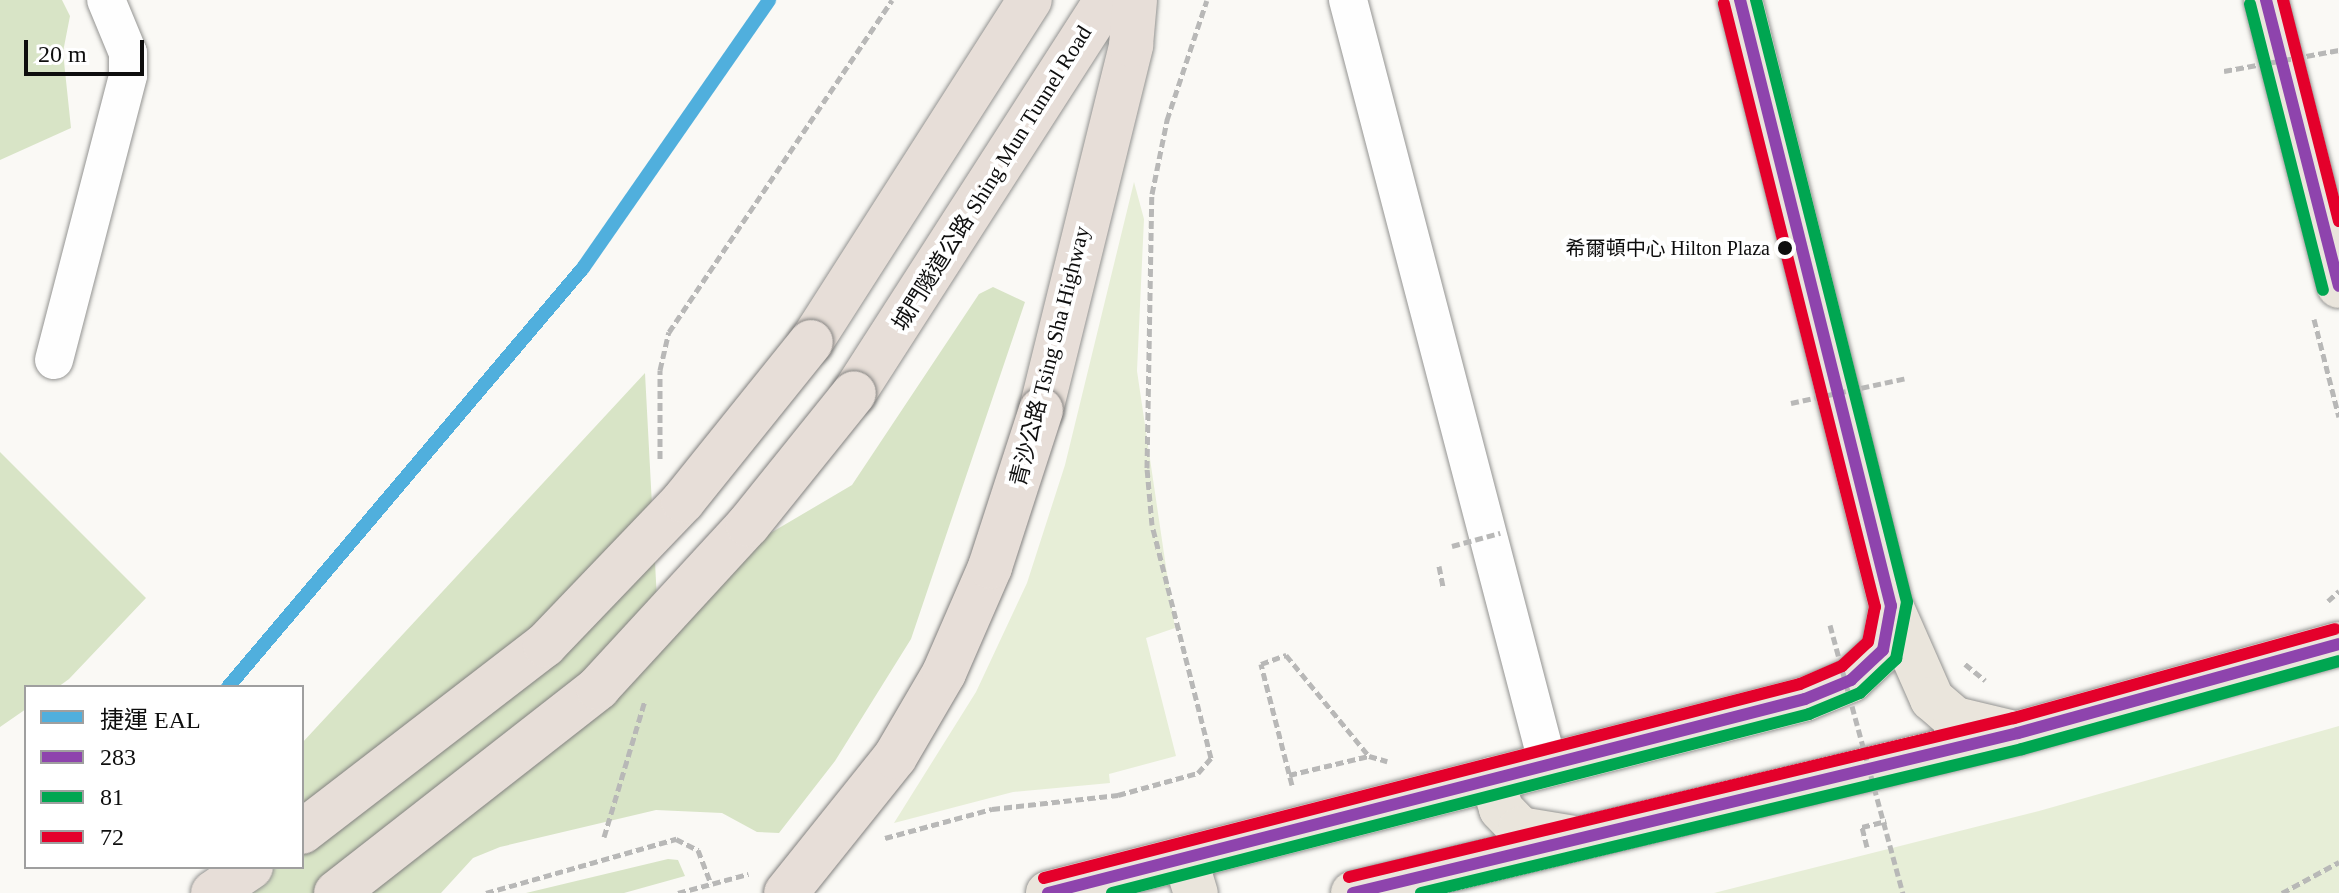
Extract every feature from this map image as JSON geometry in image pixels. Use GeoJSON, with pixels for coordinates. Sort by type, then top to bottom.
{"type":"FeatureCollection","features":[{"type":"Feature","properties":{"kind":"highway"},"geometry":{"type":"LineString","coordinates":[[304,830],[545,645],[683,501],[811,342],[1030,0]]}},
{"type":"Feature","properties":{"kind":"highway","name":"城門隧道公路 Shing Mun Tunnel Road"},"geometry":{"type":"LineString","coordinates":[[336,893],[598,688],[748,525],[854,393],[1106,0]]}},
{"type":"Feature","properties":{"kind":"highway","name":"青沙公路 Tsing Sha Highway"},"geometry":{"type":"LineString","coordinates":[[772,882],[895,757],[944,673],[990,567],[1041,410],[1131,45],[1135,0]]}},
{"type":"Feature","properties":{"kind":"highway"},"geometry":{"type":"LineString","coordinates":[[213,893],[248,869]]}},
{"type":"Feature","properties":{"kind":"main road"},"geometry":{"type":"LineString","coordinates":[[1740,0],[1891,606],[1932,699],[1984,731],[2018,733]]}},
{"type":"Feature","properties":{"kind":"main road"},"geometry":{"type":"LineString","coordinates":[[2266,0],[2339,286]]}},
{"type":"Feature","properties":{"kind":"main road"},"geometry":{"type":"LineString","coordinates":[[1048,893],[1190,875],[1492,779],[1831,691],[1883,650],[1891,606]]}},
{"type":"Feature","properties":{"kind":"main road"},"geometry":{"type":"LineString","coordinates":[[1353,893],[2018,733],[2328,640]]}},
{"type":"Feature","properties":{"kind":"main road"},"geometry":{"type":"LineString","coordinates":[[1492,779],[1501,809],[1520,829],[1575,838]]}},
{"type":"Feature","properties":{"kind":"street"},"geometry":{"type":"LineString","coordinates":[[54,360],[128,75],[128,53],[106,0]]}},
{"type":"Feature","properties":{"kind":"street"},"geometry":{"type":"LineString","coordinates":[[1348,0],[1548,765]]}},
{"type":"Feature","properties":{"kind":"path"},"geometry":{"type":"LineString","coordinates":[[660,476],[660,370],[669,332],[892,0]]}},
{"type":"Feature","properties":{"kind":"path"},"geometry":{"type":"LineString","coordinates":[[875,841],[992,809],[1118,795],[1198,773],[1211,758],[1152,525],[1147,468],[1152,194],[1177,83],[1207,0]]}},
{"type":"Feature","properties":{"kind":"path"},"geometry":{"type":"LineString","coordinates":[[2224,71],[2339,50]]}},
{"type":"Feature","properties":{"kind":"path"},"geometry":{"type":"LineString","coordinates":[[1791,403],[1907,378]]}},
{"type":"Feature","properties":{"kind":"path"},"geometry":{"type":"LineString","coordinates":[[1875,380],[1878,395]]}},
{"type":"Feature","properties":{"kind":"path"},"geometry":{"type":"LineString","coordinates":[[1452,546],[1500,533]]}},
{"type":"Feature","properties":{"kind":"path"},"geometry":{"type":"LineString","coordinates":[[1439,566],[1443,587]]}},
{"type":"Feature","properties":{"kind":"path"},"geometry":{"type":"LineString","coordinates":[[2328,640],[2339,591]]}},
{"type":"Feature","properties":{"kind":"path"},"geometry":{"type":"LineString","coordinates":[[1830,625],[1886,821],[1903,893]]}},
{"type":"Feature","properties":{"kind":"path"},"geometry":{"type":"LineString","coordinates":[[1289,775],[1369,756],[1286,655],[1261,664],[1289,775],[1292,785]]}},
{"type":"Feature","properties":{"kind":"path"},"geometry":{"type":"LineString","coordinates":[[1959,658],[1998,688]]}},
{"type":"Feature","properties":{"kind":"path"},"geometry":{"type":"LineString","coordinates":[[1867,847],[1862,827],[1886,821]]}},
{"type":"Feature","properties":{"kind":"path"},"geometry":{"type":"LineString","coordinates":[[486,893],[676,839],[698,850],[711,884]]}},
{"type":"Feature","properties":{"kind":"path"},"geometry":{"type":"LineString","coordinates":[[2282,893],[2339,862]]}},
{"type":"Feature","properties":{"kind":"path"},"geometry":{"type":"LineString","coordinates":[[682,892],[711,884],[772,882]]}},
{"type":"Feature","properties":{"kind":"green space"},"geometry":{"type":"Polygon","coordinates":[[[0,0],[62,0],[70,16],[63,52],[71,128],[0,160],[0,0]]]}},
{"type":"Feature","properties":{"kind":"green space"},"geometry":{"type":"Polygon","coordinates":[[[1134,182],[1144,219],[1137,371],[1175,628],[1146,638],[1176,756],[1109,774],[1110,783],[1013,792],[894,823],[976,692],[1027,583],[1065,465],[1134,182]]]}},
{"type":"Feature","properties":{"kind":"green space"},"geometry":{"type":"Polygon","coordinates":[[[993,287],[1025,302],[911,639],[835,761],[779,833],[757,832],[722,813],[656,810],[500,847],[473,858],[441,893],[230,893],[219,869],[304,869],[304,741],[645,373],[657,600],[852,485],[979,294],[993,287]]]}},
{"type":"Feature","properties":{"kind":"green space"},"geometry":{"type":"Polygon","coordinates":[[[0,452],[146,598],[61,685],[24,685],[24,710],[0,727],[0,452]]]}},
{"type":"Feature","properties":{"kind":"green space"},"geometry":{"type":"Polygon","coordinates":[[[2339,726],[2339,893],[1714,893],[2039,811],[2339,726]]]}},
{"type":"Feature","properties":{"kind":"green space"},"geometry":{"type":"Polygon","coordinates":[[[668,859],[678,860],[685,876],[624,893],[526,893],[668,859]]]}},
{"type":"Feature","properties":{"kind":"metro line","name":"EAL"},"geometry":{"type":"LineString","coordinates":[[230,685],[583,268],[769,0]]}},
{"type":"Feature","properties":{"kind":"transit line","name":"283"},"geometry":{"type":"LineString","coordinates":[[1048,893],[1805,699],[1851,680],[1883,650],[1891,606],[1740,0]]}},
{"type":"Feature","properties":{"kind":"transit line","name":"81"},"geometry":{"type":"LineString","coordinates":[[1112,893],[1809,714],[1860,693],[1896,659],[1907,602],[1756,0]]}},
{"type":"Feature","properties":{"kind":"transit line","name":"283"},"geometry":{"type":"LineString","coordinates":[[2266,0],[2339,286]]}},
{"type":"Feature","properties":{"kind":"transit line","name":"72"},"geometry":{"type":"LineString","coordinates":[[2283,0],[2339,221]]}},
{"type":"Feature","properties":{"kind":"transit line","name":"72"},"geometry":{"type":"LineString","coordinates":[[1044,878],[1800,684],[1842,666],[1868,642],[1875,607],[1724,4]]}},
{"type":"Feature","properties":{"kind":"transit line","name":"81"},"geometry":{"type":"LineString","coordinates":[[2250,4],[2323,290]]}},
{"type":"Feature","properties":{"kind":"transit line","name":"72"},"geometry":{"type":"LineString","coordinates":[[1349,877],[2014,718],[2335,629]]}},
{"type":"Feature","properties":{"kind":"transit line","name":"283"},"geometry":{"type":"LineString","coordinates":[[1353,893],[2018,733],[2339,644]]}},
{"type":"Feature","properties":{"kind":"transit line","name":"81"},"geometry":{"type":"LineString","coordinates":[[1421,893],[2022,749],[2339,661]]}},
{"type":"Feature","properties":{"kind":"place","name":"希爾頓中心 Hilton Plaza"},"geometry":{"type":"Point","coordinates":[1785,248]}}]}
